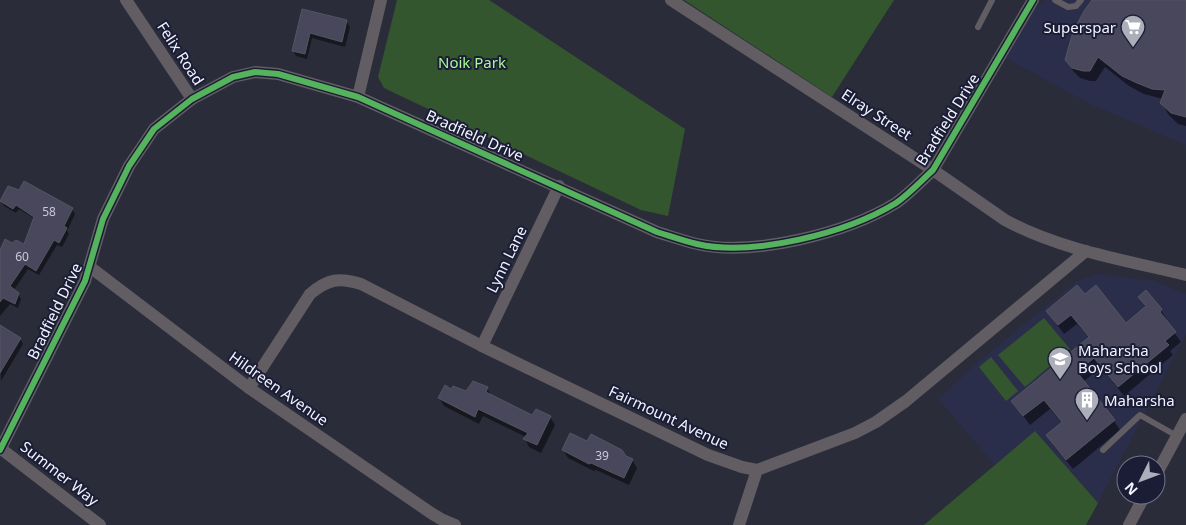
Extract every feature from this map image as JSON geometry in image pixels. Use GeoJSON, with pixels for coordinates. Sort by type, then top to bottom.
{"type":"FeatureCollection","features":[{"type":"Feature","properties":{"kind":"street","name":"Felix Road"},"geometry":{"type":"LineString","coordinates":[[126,0],[192,100]]}},
{"type":"Feature","properties":{"kind":"street"},"geometry":{"type":"LineString","coordinates":[[358,97],[381,0]]}},
{"type":"Feature","properties":{"kind":"street","name":"Elray Street"},"geometry":{"type":"LineString","coordinates":[[671,0],[933,170],[1004,220],[1017,227],[1086,251],[1186,274]]}},
{"type":"Feature","properties":{"kind":"street","name":"Bradfield Drive"},"geometry":{"type":"LineString","coordinates":[[0,448],[85,281],[103,219],[129,166],[154,129],[192,100],[233,77],[254,72],[278,74],[358,97],[559,186],[657,232],[698,244],[734,248],[755,247],[823,233],[871,216],[898,201],[933,170],[1033,0]]}},
{"type":"Feature","properties":{"kind":"street","name":"Lynn Lane"},"geometry":{"type":"LineString","coordinates":[[482,346],[559,186]]}},
{"type":"Feature","properties":{"kind":"street"},"geometry":{"type":"LineString","coordinates":[[739,525],[757,470],[842,439],[876,422],[906,401],[1086,251]]}},
{"type":"Feature","properties":{"kind":"street","name":"Hildreen Avenue"},"geometry":{"type":"LineString","coordinates":[[90,267],[249,388],[440,519],[455,525]]}},
{"type":"Feature","properties":{"kind":"street","name":"Fairmount Avenue"},"geometry":{"type":"LineString","coordinates":[[249,388],[310,294],[321,285],[334,280],[348,280],[361,284],[482,346],[708,455],[742,468],[757,470]]}},
{"type":"Feature","properties":{"kind":"street"},"geometry":{"type":"LineString","coordinates":[[1166,456],[1186,419]]}},
{"type":"Feature","properties":{"kind":"street","name":"Summer Way"},"geometry":{"type":"LineString","coordinates":[[0,448],[100,525]]}},
{"type":"Feature","properties":{"kind":"street"},"geometry":{"type":"LineString","coordinates":[[1129,525],[1140,505]]}},
{"type":"Feature","properties":{"kind":"lane"},"geometry":{"type":"LineString","coordinates":[[978,26],[992,0]]}},
{"type":"Feature","properties":{"kind":"lane"},"geometry":{"type":"LineString","coordinates":[[1055,0],[1068,7],[1076,6],[1081,0]]}},
{"type":"Feature","properties":{"kind":"lane"},"geometry":{"type":"LineString","coordinates":[[1103,450],[1140,415],[1177,436]]}},
{"type":"Feature","properties":{"kind":"shaded area"},"geometry":{"type":"Polygon","coordinates":[[[1047,0],[1186,0],[1186,145],[1092,105],[1006,58],[1029,13],[1047,0]]]}},
{"type":"Feature","properties":{"kind":"shaded area","name":"Maharsha Boys School"},"geometry":{"type":"Polygon","coordinates":[[[1099,274],[1155,281],[1186,294],[1186,334],[1123,455],[1116,455],[1116,468],[1098,503],[1035,431],[995,465],[938,399],[978,362],[1077,281],[1099,274]]]}},
{"type":"Feature","properties":{"kind":"green space","name":"Noik Park"},"geometry":{"type":"Polygon","coordinates":[[[397,0],[489,0],[685,129],[668,216],[641,210],[384,88],[378,77],[397,0]]]}},
{"type":"Feature","properties":{"kind":"green space"},"geometry":{"type":"Polygon","coordinates":[[[684,0],[894,0],[832,97],[684,0]]]}},
{"type":"Feature","properties":{"kind":"green space"},"geometry":{"type":"Polygon","coordinates":[[[1044,318],[1070,349],[1025,387],[998,355],[1044,318]]]}},
{"type":"Feature","properties":{"kind":"green space"},"geometry":{"type":"Polygon","coordinates":[[[991,357],[1018,391],[1006,401],[979,367],[991,357]]]}},
{"type":"Feature","properties":{"kind":"green space"},"geometry":{"type":"Polygon","coordinates":[[[1035,431],[1098,503],[1086,525],[924,525],[1035,431]]]}},
{"type":"Feature","properties":{"kind":"building"},"geometry":{"type":"Polygon","coordinates":[[[1092,0],[1186,0],[1186,117],[1171,113],[1160,103],[1165,90],[1152,89],[1122,76],[1098,57],[1090,71],[1072,68],[1065,60],[1073,32],[1092,0]]]}},
{"type":"Feature","properties":{"kind":"building"},"geometry":{"type":"Polygon","coordinates":[[[302,9],[347,20],[342,42],[310,33],[305,54],[292,51],[302,9]]]}},
{"type":"Feature","properties":{"kind":"building"},"geometry":{"type":"Polygon","coordinates":[[[24,181],[73,208],[64,226],[67,228],[59,243],[54,240],[36,271],[25,264],[10,286],[19,293],[15,304],[3,298],[0,302],[0,250],[5,239],[12,243],[16,240],[24,244],[34,217],[16,205],[13,209],[0,201],[8,186],[19,190],[24,181]]]}},
{"type":"Feature","properties":{"kind":"building"},"geometry":{"type":"Polygon","coordinates":[[[1077,285],[1085,294],[1096,285],[1126,323],[1146,306],[1138,297],[1146,290],[1162,309],[1160,312],[1176,332],[1165,341],[1169,345],[1118,387],[1094,358],[1077,372],[1115,420],[1066,460],[1046,435],[1062,422],[1044,400],[1023,416],[1011,401],[1089,337],[1071,315],[1058,325],[1046,311],[1077,285]]]}},
{"type":"Feature","properties":{"kind":"building"},"geometry":{"type":"Polygon","coordinates":[[[0,325],[21,338],[0,373],[0,325]]]}},
{"type":"Feature","properties":{"kind":"building"},"geometry":{"type":"Polygon","coordinates":[[[473,381],[488,387],[486,392],[532,415],[536,409],[551,416],[537,445],[523,439],[528,433],[478,409],[475,417],[438,398],[445,385],[451,389],[453,386],[466,391],[473,381]]]}},
{"type":"Feature","properties":{"kind":"building"},"geometry":{"type":"Polygon","coordinates":[[[570,433],[587,441],[591,434],[622,450],[626,456],[633,459],[624,478],[591,463],[589,464],[562,450],[570,433]]]}},
{"type":"Feature","properties":{"kind":"cycle path"},"geometry":{"type":"LineString","coordinates":[[0,450],[85,281],[103,219],[129,166],[154,129],[192,99],[233,77],[255,72],[278,74],[358,97],[657,232],[682,240],[720,247],[772,245],[826,233],[852,224],[876,214],[906,196],[933,170],[1033,0]]}},
{"type":"Feature","properties":{"kind":"place","name":"Superspar"},"geometry":{"type":"Point","coordinates":[1133,48]}},
{"type":"Feature","properties":{"kind":"place","name":"Maharsha Boys School"},"geometry":{"type":"Point","coordinates":[1060,380]}},
{"type":"Feature","properties":{"kind":"place","name":"Maharsha"},"geometry":{"type":"Point","coordinates":[1087,421]}}]}
